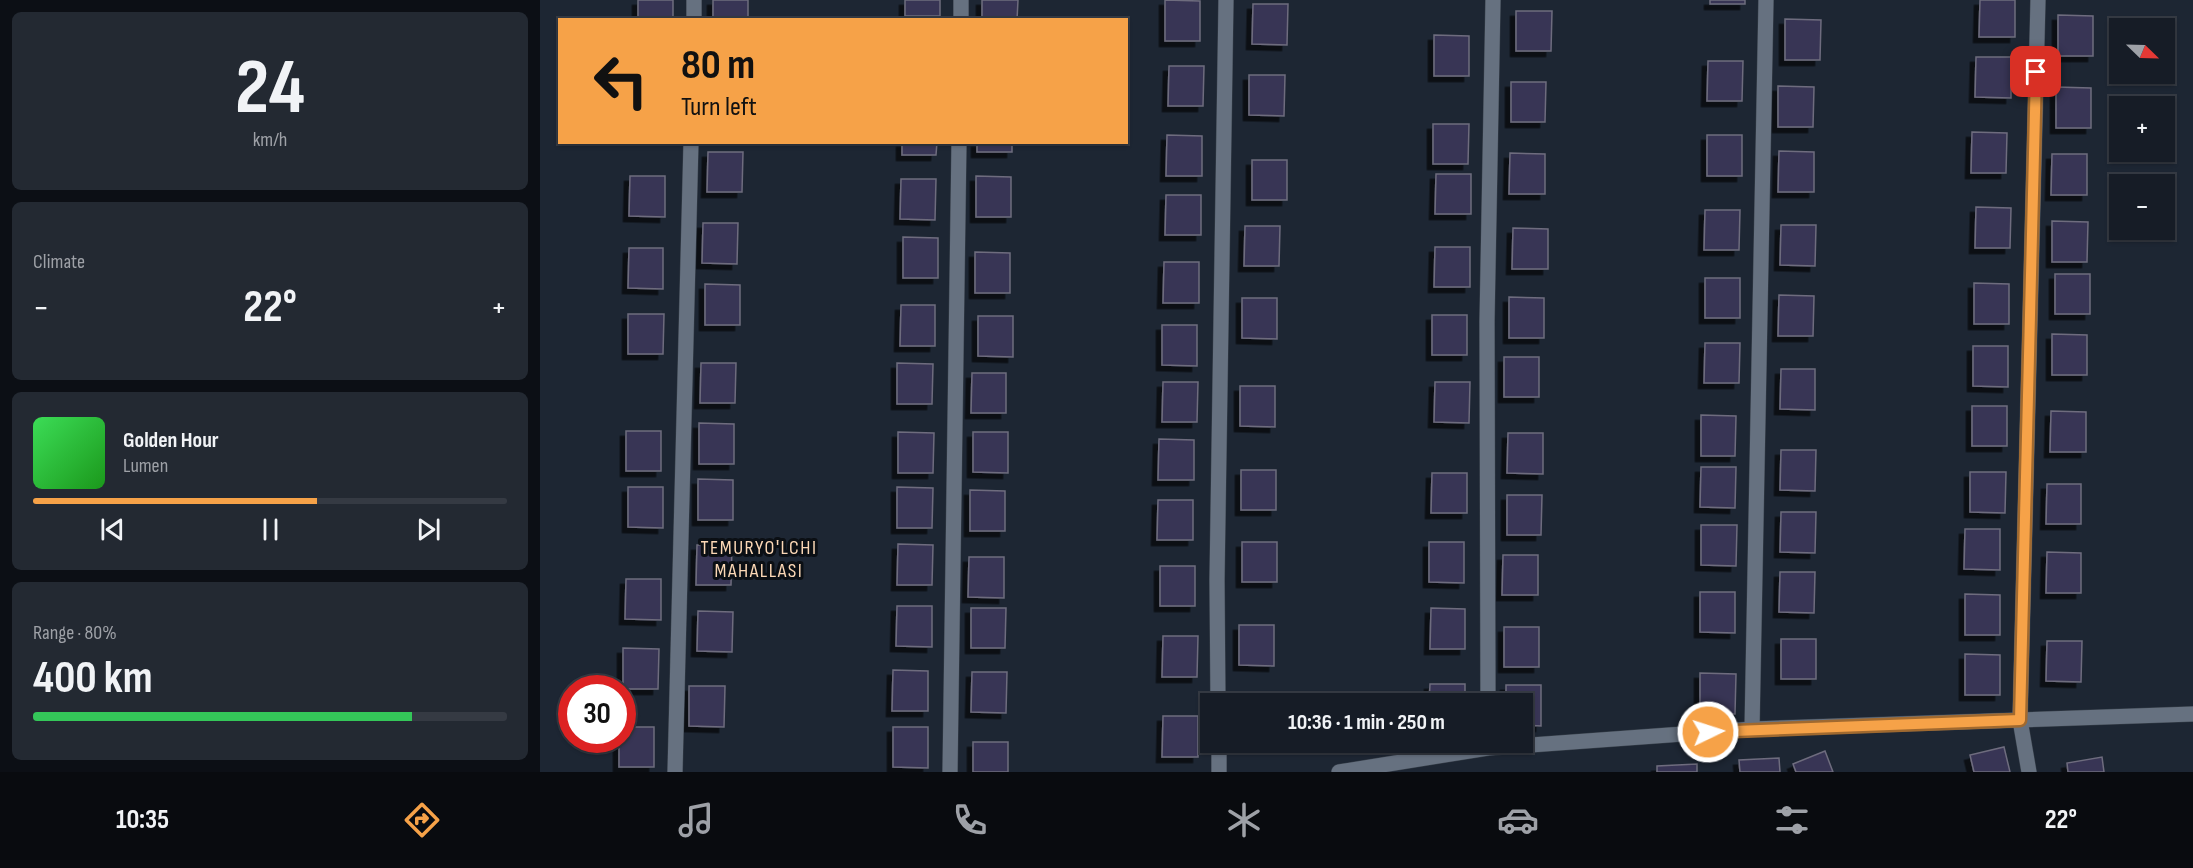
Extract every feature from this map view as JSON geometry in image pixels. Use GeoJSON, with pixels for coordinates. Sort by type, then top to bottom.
{"type":"FeatureCollection","features":[{"type":"Feature","properties":{"kind":"street"},"geometry":{"type":"LineString","coordinates":[[694,0],[694,18]]}},
{"type":"Feature","properties":{"kind":"street"},"geometry":{"type":"LineString","coordinates":[[961,0],[961,18]]}},
{"type":"Feature","properties":{"kind":"street"},"geometry":{"type":"LineString","coordinates":[[1218,693],[1217,580],[1226,0]]}},
{"type":"Feature","properties":{"kind":"street"},"geometry":{"type":"LineString","coordinates":[[1488,693],[1487,321],[1493,0]]}},
{"type":"Feature","properties":{"kind":"street"},"geometry":{"type":"LineString","coordinates":[[1752,729],[1766,0]]}},
{"type":"Feature","properties":{"kind":"street"},"geometry":{"type":"LineString","coordinates":[[2029,772],[2020,720],[2038,0]]}},
{"type":"Feature","properties":{"kind":"street"},"geometry":{"type":"LineString","coordinates":[[675,772],[691,144]]}},
{"type":"Feature","properties":{"kind":"street"},"geometry":{"type":"LineString","coordinates":[[950,772],[959,144]]}},
{"type":"Feature","properties":{"kind":"street"},"geometry":{"type":"LineString","coordinates":[[1533,742],[1752,729],[2193,714]]}},
{"type":"Feature","properties":{"kind":"street"},"geometry":{"type":"LineString","coordinates":[[1219,753],[1219,772]]}},
{"type":"Feature","properties":{"kind":"street"},"geometry":{"type":"LineString","coordinates":[[1339,772],[1444,753]]}},
{"type":"Feature","properties":{"kind":"building"},"geometry":{"type":"Polygon","coordinates":[[[638,0],[673,0],[673,18],[638,18],[638,0]]]}},
{"type":"Feature","properties":{"kind":"building"},"geometry":{"type":"Polygon","coordinates":[[[713,0],[748,0],[748,17],[713,17],[713,0]]]}},
{"type":"Feature","properties":{"kind":"building"},"geometry":{"type":"Polygon","coordinates":[[[905,0],[940,0],[940,16],[905,16],[905,0]]]}},
{"type":"Feature","properties":{"kind":"building"},"geometry":{"type":"Polygon","coordinates":[[[982,0],[1018,0],[1017,18],[982,18],[982,0]]]}},
{"type":"Feature","properties":{"kind":"building"},"geometry":{"type":"Polygon","coordinates":[[[1165,0],[1200,1],[1200,41],[1165,41],[1165,0]]]}},
{"type":"Feature","properties":{"kind":"building"},"geometry":{"type":"Polygon","coordinates":[[[1710,0],[1745,0],[1745,4],[1710,4],[1710,0]]]}},
{"type":"Feature","properties":{"kind":"building"},"geometry":{"type":"Polygon","coordinates":[[[1980,0],[2015,0],[2015,37],[1979,37],[1980,0]]]}},
{"type":"Feature","properties":{"kind":"building"},"geometry":{"type":"Polygon","coordinates":[[[1253,4],[1288,4],[1287,45],[1252,44],[1253,4]]]}},
{"type":"Feature","properties":{"kind":"building"},"geometry":{"type":"Polygon","coordinates":[[[1516,11],[1552,11],[1551,51],[1516,51],[1516,11]]]}},
{"type":"Feature","properties":{"kind":"building"},"geometry":{"type":"Polygon","coordinates":[[[2058,15],[2093,16],[2093,56],[2058,56],[2058,15]]]}},
{"type":"Feature","properties":{"kind":"building"},"geometry":{"type":"Polygon","coordinates":[[[1785,19],[1821,20],[1820,60],[1785,60],[1785,19]]]}},
{"type":"Feature","properties":{"kind":"building"},"geometry":{"type":"Polygon","coordinates":[[[1434,35],[1469,36],[1469,76],[1434,76],[1434,35]]]}},
{"type":"Feature","properties":{"kind":"building"},"geometry":{"type":"Polygon","coordinates":[[[1976,57],[2011,57],[2011,98],[1975,97],[1976,57]]]}},
{"type":"Feature","properties":{"kind":"building"},"geometry":{"type":"Polygon","coordinates":[[[1708,61],[1743,61],[1742,101],[1707,101],[1708,61]]]}},
{"type":"Feature","properties":{"kind":"building"},"geometry":{"type":"Polygon","coordinates":[[[1169,66],[1204,66],[1203,106],[1168,106],[1169,66]]]}},
{"type":"Feature","properties":{"kind":"building"},"geometry":{"type":"Polygon","coordinates":[[[1249,75],[1285,75],[1284,116],[1249,115],[1249,75]]]}},
{"type":"Feature","properties":{"kind":"building"},"geometry":{"type":"Polygon","coordinates":[[[1511,82],[1546,82],[1545,122],[1511,122],[1511,82]]]}},
{"type":"Feature","properties":{"kind":"building"},"geometry":{"type":"Polygon","coordinates":[[[1778,86],[1814,87],[1813,127],[1778,127],[1778,86]]]}},
{"type":"Feature","properties":{"kind":"building"},"geometry":{"type":"Polygon","coordinates":[[[2056,87],[2091,88],[2091,128],[2056,128],[2056,87]]]}},
{"type":"Feature","properties":{"kind":"building"},"geometry":{"type":"Polygon","coordinates":[[[1433,124],[1469,124],[1468,164],[1433,164],[1433,124]]]}},
{"type":"Feature","properties":{"kind":"building"},"geometry":{"type":"Polygon","coordinates":[[[1972,132],[2007,133],[2006,173],[1971,173],[1972,132]]]}},
{"type":"Feature","properties":{"kind":"building"},"geometry":{"type":"Polygon","coordinates":[[[1167,135],[1202,136],[1202,176],[1166,176],[1167,135]]]}},
{"type":"Feature","properties":{"kind":"building"},"geometry":{"type":"Polygon","coordinates":[[[1707,135],[1742,135],[1742,176],[1707,176],[1707,135]]]}},
{"type":"Feature","properties":{"kind":"building"},"geometry":{"type":"Polygon","coordinates":[[[902,144],[937,144],[936,155],[902,155],[902,144]]]}},
{"type":"Feature","properties":{"kind":"building"},"geometry":{"type":"Polygon","coordinates":[[[977,144],[1012,144],[1012,152],[977,152],[977,144]]]}},
{"type":"Feature","properties":{"kind":"building"},"geometry":{"type":"Polygon","coordinates":[[[1779,151],[1814,152],[1814,192],[1778,192],[1779,151]]]}},
{"type":"Feature","properties":{"kind":"building"},"geometry":{"type":"Polygon","coordinates":[[[708,152],[743,152],[742,192],[707,192],[708,152]]]}},
{"type":"Feature","properties":{"kind":"building"},"geometry":{"type":"Polygon","coordinates":[[[1510,153],[1545,154],[1545,194],[1509,194],[1510,153]]]}},
{"type":"Feature","properties":{"kind":"building"},"geometry":{"type":"Polygon","coordinates":[[[2052,154],[2087,154],[2087,195],[2051,195],[2052,154]]]}},
{"type":"Feature","properties":{"kind":"building"},"geometry":{"type":"Polygon","coordinates":[[[1252,160],[1287,160],[1287,200],[1252,200],[1252,160]]]}},
{"type":"Feature","properties":{"kind":"building"},"geometry":{"type":"Polygon","coordinates":[[[1436,174],[1471,174],[1471,214],[1435,214],[1436,174]]]}},
{"type":"Feature","properties":{"kind":"building"},"geometry":{"type":"Polygon","coordinates":[[[630,176],[665,176],[665,217],[629,216],[630,176]]]}},
{"type":"Feature","properties":{"kind":"building"},"geometry":{"type":"Polygon","coordinates":[[[976,176],[1011,177],[1011,217],[976,217],[976,176]]]}},
{"type":"Feature","properties":{"kind":"building"},"geometry":{"type":"Polygon","coordinates":[[[901,179],[936,179],[935,220],[900,219],[901,179]]]}},
{"type":"Feature","properties":{"kind":"building"},"geometry":{"type":"Polygon","coordinates":[[[1166,195],[1201,195],[1201,235],[1165,235],[1166,195]]]}},
{"type":"Feature","properties":{"kind":"building"},"geometry":{"type":"Polygon","coordinates":[[[1976,207],[2011,208],[2010,248],[1975,248],[1976,207]]]}},
{"type":"Feature","properties":{"kind":"building"},"geometry":{"type":"Polygon","coordinates":[[[1705,210],[1740,210],[1739,250],[1704,250],[1705,210]]]}},
{"type":"Feature","properties":{"kind":"building"},"geometry":{"type":"Polygon","coordinates":[[[2052,221],[2088,222],[2087,262],[2052,262],[2052,221]]]}},
{"type":"Feature","properties":{"kind":"building"},"geometry":{"type":"Polygon","coordinates":[[[703,223],[738,223],[737,264],[702,263],[703,223]]]}},
{"type":"Feature","properties":{"kind":"building"},"geometry":{"type":"Polygon","coordinates":[[[1781,225],[1816,225],[1815,266],[1780,265],[1781,225]]]}},
{"type":"Feature","properties":{"kind":"building"},"geometry":{"type":"Polygon","coordinates":[[[1245,226],[1280,226],[1279,266],[1244,266],[1245,226]]]}},
{"type":"Feature","properties":{"kind":"building"},"geometry":{"type":"Polygon","coordinates":[[[1513,228],[1548,229],[1548,269],[1512,269],[1513,228]]]}},
{"type":"Feature","properties":{"kind":"building"},"geometry":{"type":"Polygon","coordinates":[[[903,237],[938,238],[938,278],[903,278],[903,237]]]}},
{"type":"Feature","properties":{"kind":"building"},"geometry":{"type":"Polygon","coordinates":[[[1435,247],[1470,247],[1470,287],[1434,287],[1435,247]]]}},
{"type":"Feature","properties":{"kind":"building"},"geometry":{"type":"Polygon","coordinates":[[[629,248],[663,248],[663,289],[628,288],[629,248]]]}},
{"type":"Feature","properties":{"kind":"building"},"geometry":{"type":"Polygon","coordinates":[[[975,252],[1010,253],[1010,293],[975,293],[975,252]]]}},
{"type":"Feature","properties":{"kind":"building"},"geometry":{"type":"Polygon","coordinates":[[[1164,262],[1199,262],[1199,303],[1163,303],[1164,262]]]}},
{"type":"Feature","properties":{"kind":"building"},"geometry":{"type":"Polygon","coordinates":[[[2055,274],[2090,274],[2090,314],[2055,314],[2055,274]]]}},
{"type":"Feature","properties":{"kind":"building"},"geometry":{"type":"Polygon","coordinates":[[[1705,278],[1740,278],[1740,318],[1705,318],[1705,278]]]}},
{"type":"Feature","properties":{"kind":"building"},"geometry":{"type":"Polygon","coordinates":[[[1974,283],[2009,284],[2009,324],[1974,324],[1974,283]]]}},
{"type":"Feature","properties":{"kind":"building"},"geometry":{"type":"Polygon","coordinates":[[[705,284],[740,285],[740,325],[705,325],[705,284]]]}},
{"type":"Feature","properties":{"kind":"building"},"geometry":{"type":"Polygon","coordinates":[[[1779,295],[1814,296],[1813,336],[1778,336],[1779,295]]]}},
{"type":"Feature","properties":{"kind":"building"},"geometry":{"type":"Polygon","coordinates":[[[1509,297],[1544,298],[1544,338],[1509,338],[1509,297]]]}},
{"type":"Feature","properties":{"kind":"building"},"geometry":{"type":"Polygon","coordinates":[[[1242,298],[1277,298],[1277,339],[1242,338],[1242,298]]]}},
{"type":"Feature","properties":{"kind":"building"},"geometry":{"type":"Polygon","coordinates":[[[901,305],[935,305],[935,346],[900,346],[901,305]]]}},
{"type":"Feature","properties":{"kind":"building"},"geometry":{"type":"Polygon","coordinates":[[[628,314],[664,314],[663,354],[628,354],[628,314]]]}},
{"type":"Feature","properties":{"kind":"building"},"geometry":{"type":"Polygon","coordinates":[[[1432,315],[1467,315],[1467,355],[1432,355],[1432,315]]]}},
{"type":"Feature","properties":{"kind":"building"},"geometry":{"type":"Polygon","coordinates":[[[978,316],[1013,316],[1013,357],[978,356],[978,316]]]}},
{"type":"Feature","properties":{"kind":"building"},"geometry":{"type":"Polygon","coordinates":[[[1162,325],[1197,325],[1197,366],[1162,365],[1162,325]]]}},
{"type":"Feature","properties":{"kind":"building"},"geometry":{"type":"Polygon","coordinates":[[[2052,334],[2087,335],[2087,375],[2052,375],[2052,334]]]}},
{"type":"Feature","properties":{"kind":"building"},"geometry":{"type":"Polygon","coordinates":[[[1705,343],[1740,343],[1739,383],[1704,383],[1705,343]]]}},
{"type":"Feature","properties":{"kind":"building"},"geometry":{"type":"Polygon","coordinates":[[[1973,346],[2008,346],[2008,387],[1973,386],[1973,346]]]}},
{"type":"Feature","properties":{"kind":"building"},"geometry":{"type":"Polygon","coordinates":[[[1504,357],[1539,357],[1539,397],[1504,397],[1504,357]]]}},
{"type":"Feature","properties":{"kind":"building"},"geometry":{"type":"Polygon","coordinates":[[[701,363],[736,363],[735,403],[700,403],[701,363]]]}},
{"type":"Feature","properties":{"kind":"building"},"geometry":{"type":"Polygon","coordinates":[[[897,363],[933,364],[932,404],[897,404],[897,363]]]}},
{"type":"Feature","properties":{"kind":"building"},"geometry":{"type":"Polygon","coordinates":[[[1781,369],[1815,369],[1815,410],[1780,409],[1781,369]]]}},
{"type":"Feature","properties":{"kind":"building"},"geometry":{"type":"Polygon","coordinates":[[[972,373],[1006,373],[1006,413],[971,413],[972,373]]]}},
{"type":"Feature","properties":{"kind":"building"},"geometry":{"type":"Polygon","coordinates":[[[1163,382],[1198,382],[1197,422],[1162,422],[1163,382]]]}},
{"type":"Feature","properties":{"kind":"building"},"geometry":{"type":"Polygon","coordinates":[[[1435,382],[1470,382],[1469,423],[1434,422],[1435,382]]]}},
{"type":"Feature","properties":{"kind":"building"},"geometry":{"type":"Polygon","coordinates":[[[1240,386],[1275,386],[1275,427],[1240,426],[1240,386]]]}},
{"type":"Feature","properties":{"kind":"building"},"geometry":{"type":"Polygon","coordinates":[[[1972,406],[2007,406],[2007,446],[1972,446],[1972,406]]]}},
{"type":"Feature","properties":{"kind":"building"},"geometry":{"type":"Polygon","coordinates":[[[2051,411],[2086,412],[2086,452],[2050,452],[2051,411]]]}},
{"type":"Feature","properties":{"kind":"building"},"geometry":{"type":"Polygon","coordinates":[[[1701,415],[1736,416],[1735,456],[1701,456],[1701,415]]]}},
{"type":"Feature","properties":{"kind":"building"},"geometry":{"type":"Polygon","coordinates":[[[699,423],[734,424],[734,464],[699,464],[699,423]]]}},
{"type":"Feature","properties":{"kind":"building"},"geometry":{"type":"Polygon","coordinates":[[[626,431],[661,431],[661,471],[626,471],[626,431]]]}},
{"type":"Feature","properties":{"kind":"building"},"geometry":{"type":"Polygon","coordinates":[[[898,432],[934,433],[933,473],[898,473],[898,432]]]}},
{"type":"Feature","properties":{"kind":"building"},"geometry":{"type":"Polygon","coordinates":[[[973,432],[1008,432],[1008,473],[973,472],[973,432]]]}},
{"type":"Feature","properties":{"kind":"building"},"geometry":{"type":"Polygon","coordinates":[[[1508,433],[1543,433],[1543,474],[1507,473],[1508,433]]]}},
{"type":"Feature","properties":{"kind":"building"},"geometry":{"type":"Polygon","coordinates":[[[1159,439],[1194,440],[1194,480],[1158,480],[1159,439]]]}},
{"type":"Feature","properties":{"kind":"building"},"geometry":{"type":"Polygon","coordinates":[[[1781,450],[1816,450],[1815,491],[1780,490],[1781,450]]]}},
{"type":"Feature","properties":{"kind":"building"},"geometry":{"type":"Polygon","coordinates":[[[1701,467],[1736,467],[1735,508],[1700,507],[1701,467]]]}},
{"type":"Feature","properties":{"kind":"building"},"geometry":{"type":"Polygon","coordinates":[[[1241,470],[1276,470],[1276,510],[1241,510],[1241,470]]]}},
{"type":"Feature","properties":{"kind":"building"},"geometry":{"type":"Polygon","coordinates":[[[1970,472],[2006,472],[2005,513],[1970,512],[1970,472]]]}},
{"type":"Feature","properties":{"kind":"building"},"geometry":{"type":"Polygon","coordinates":[[[1432,473],[1467,473],[1467,513],[1431,513],[1432,473]]]}},
{"type":"Feature","properties":{"kind":"building"},"geometry":{"type":"Polygon","coordinates":[[[698,479],[733,480],[733,520],[698,520],[698,479]]]}},
{"type":"Feature","properties":{"kind":"building"},"geometry":{"type":"Polygon","coordinates":[[[2047,484],[2081,484],[2081,524],[2046,524],[2047,484]]]}},
{"type":"Feature","properties":{"kind":"building"},"geometry":{"type":"Polygon","coordinates":[[[628,487],[663,487],[663,528],[628,527],[628,487]]]}},
{"type":"Feature","properties":{"kind":"building"},"geometry":{"type":"Polygon","coordinates":[[[897,487],[933,488],[932,528],[897,528],[897,487]]]}},
{"type":"Feature","properties":{"kind":"building"},"geometry":{"type":"Polygon","coordinates":[[[970,490],[1005,491],[1005,531],[970,531],[970,490]]]}},
{"type":"Feature","properties":{"kind":"building"},"geometry":{"type":"Polygon","coordinates":[[[1507,495],[1542,495],[1541,535],[1507,535],[1507,495]]]}},
{"type":"Feature","properties":{"kind":"building"},"geometry":{"type":"Polygon","coordinates":[[[1158,500],[1193,500],[1193,540],[1157,540],[1158,500]]]}},
{"type":"Feature","properties":{"kind":"building"},"geometry":{"type":"Polygon","coordinates":[[[1781,512],[1816,512],[1815,553],[1780,552],[1781,512]]]}},
{"type":"Feature","properties":{"kind":"building"},"geometry":{"type":"Polygon","coordinates":[[[1701,525],[1737,525],[1736,566],[1701,565],[1701,525]]]}},
{"type":"Feature","properties":{"kind":"building"},"geometry":{"type":"Polygon","coordinates":[[[1965,529],[2000,529],[2000,570],[1964,569],[1965,529]]]}},
{"type":"Feature","properties":{"kind":"building"},"geometry":{"type":"Polygon","coordinates":[[[1242,542],[1277,542],[1277,582],[1242,582],[1242,542]]]}},
{"type":"Feature","properties":{"kind":"building"},"geometry":{"type":"Polygon","coordinates":[[[1429,542],[1464,542],[1464,583],[1429,582],[1429,542]]]}},
{"type":"Feature","properties":{"kind":"building"},"geometry":{"type":"Polygon","coordinates":[[[898,544],[933,545],[932,585],[897,585],[898,544]]]}},
{"type":"Feature","properties":{"kind":"building"},"geometry":{"type":"Polygon","coordinates":[[[697,545],[732,545],[731,585],[696,585],[697,545]]]}},
{"type":"Feature","properties":{"kind":"building"},"geometry":{"type":"Polygon","coordinates":[[[2047,552],[2081,553],[2081,593],[2046,593],[2047,552]]]}},
{"type":"Feature","properties":{"kind":"building"},"geometry":{"type":"Polygon","coordinates":[[[1503,555],[1538,555],[1538,595],[1502,595],[1503,555]]]}},
{"type":"Feature","properties":{"kind":"building"},"geometry":{"type":"Polygon","coordinates":[[[969,557],[1004,557],[1004,598],[968,597],[969,557]]]}},
{"type":"Feature","properties":{"kind":"building"},"geometry":{"type":"Polygon","coordinates":[[[1160,566],[1195,566],[1195,606],[1160,606],[1160,566]]]}},
{"type":"Feature","properties":{"kind":"building"},"geometry":{"type":"Polygon","coordinates":[[[1780,572],[1815,572],[1814,613],[1779,612],[1780,572]]]}},
{"type":"Feature","properties":{"kind":"building"},"geometry":{"type":"Polygon","coordinates":[[[626,579],[661,579],[661,620],[625,619],[626,579]]]}},
{"type":"Feature","properties":{"kind":"building"},"geometry":{"type":"Polygon","coordinates":[[[1700,592],[1735,592],[1735,633],[1700,632],[1700,592]]]}},
{"type":"Feature","properties":{"kind":"building"},"geometry":{"type":"Polygon","coordinates":[[[1965,594],[2000,595],[2000,635],[1965,635],[1965,594]]]}},
{"type":"Feature","properties":{"kind":"building"},"geometry":{"type":"Polygon","coordinates":[[[897,606],[932,606],[932,647],[896,646],[897,606]]]}},
{"type":"Feature","properties":{"kind":"building"},"geometry":{"type":"Polygon","coordinates":[[[971,608],[1006,608],[1005,648],[971,648],[971,608]]]}},
{"type":"Feature","properties":{"kind":"building"},"geometry":{"type":"Polygon","coordinates":[[[1431,608],[1465,609],[1465,649],[1430,649],[1431,608]]]}},
{"type":"Feature","properties":{"kind":"building"},"geometry":{"type":"Polygon","coordinates":[[[698,611],[733,612],[732,652],[697,651],[698,611]]]}},
{"type":"Feature","properties":{"kind":"building"},"geometry":{"type":"Polygon","coordinates":[[[1239,625],[1274,625],[1274,666],[1239,665],[1239,625]]]}},
{"type":"Feature","properties":{"kind":"building"},"geometry":{"type":"Polygon","coordinates":[[[1504,627],[1539,627],[1539,667],[1504,667],[1504,627]]]}},
{"type":"Feature","properties":{"kind":"building"},"geometry":{"type":"Polygon","coordinates":[[[1163,636],[1198,636],[1197,677],[1162,677],[1163,636]]]}},
{"type":"Feature","properties":{"kind":"building"},"geometry":{"type":"Polygon","coordinates":[[[1781,639],[1816,639],[1816,679],[1781,679],[1781,639]]]}},
{"type":"Feature","properties":{"kind":"building"},"geometry":{"type":"Polygon","coordinates":[[[2047,641],[2082,641],[2081,682],[2046,681],[2047,641]]]}},
{"type":"Feature","properties":{"kind":"building"},"geometry":{"type":"Polygon","coordinates":[[[623,648],[659,649],[658,689],[636,689],[636,675],[623,675],[623,648]]]}},
{"type":"Feature","properties":{"kind":"building"},"geometry":{"type":"Polygon","coordinates":[[[1965,654],[2000,655],[2000,695],[1965,695],[1965,654]]]}},
{"type":"Feature","properties":{"kind":"building"},"geometry":{"type":"Polygon","coordinates":[[[893,670],[928,671],[928,711],[892,711],[893,670]]]}},
{"type":"Feature","properties":{"kind":"building"},"geometry":{"type":"Polygon","coordinates":[[[972,672],[1007,672],[1006,713],[971,712],[972,672]]]}},
{"type":"Feature","properties":{"kind":"building"},"geometry":{"type":"Polygon","coordinates":[[[1700,673],[1736,674],[1735,714],[1700,714],[1700,673]]]}},
{"type":"Feature","properties":{"kind":"building"},"geometry":{"type":"Polygon","coordinates":[[[1430,684],[1465,684],[1465,693],[1430,693],[1430,684]]]}},
{"type":"Feature","properties":{"kind":"building"},"geometry":{"type":"Polygon","coordinates":[[[1506,685],[1541,685],[1541,726],[1533,726],[1533,693],[1506,693],[1506,685]]]}},
{"type":"Feature","properties":{"kind":"building"},"geometry":{"type":"Polygon","coordinates":[[[689,686],[725,686],[724,727],[689,726],[689,686]]]}},
{"type":"Feature","properties":{"kind":"building"},"geometry":{"type":"Polygon","coordinates":[[[1163,716],[1198,716],[1198,757],[1162,757],[1163,716]]]}},
{"type":"Feature","properties":{"kind":"building"},"geometry":{"type":"Polygon","coordinates":[[[636,727],[654,727],[654,767],[619,767],[619,753],[636,753],[636,727]]]}},
{"type":"Feature","properties":{"kind":"building"},"geometry":{"type":"Polygon","coordinates":[[[893,727],[928,727],[928,768],[893,767],[893,727]]]}},
{"type":"Feature","properties":{"kind":"building"},"geometry":{"type":"Polygon","coordinates":[[[973,742],[1008,742],[1008,772],[973,772],[973,742]]]}},
{"type":"Feature","properties":{"kind":"building"},"geometry":{"type":"Polygon","coordinates":[[[2004,747],[2010,772],[1974,772],[1970,755],[2004,747]]]}},
{"type":"Feature","properties":{"kind":"building"},"geometry":{"type":"Polygon","coordinates":[[[1825,751],[1833,772],[1796,772],[1793,764],[1825,751]]]}},
{"type":"Feature","properties":{"kind":"building"},"geometry":{"type":"Polygon","coordinates":[[[2102,757],[2104,772],[2068,772],[2067,763],[2102,757]]]}},
{"type":"Feature","properties":{"kind":"building"},"geometry":{"type":"Polygon","coordinates":[[[1779,758],[1780,772],[1740,772],[1739,760],[1779,758]]]}},
{"type":"Feature","properties":{"kind":"building"},"geometry":{"type":"Polygon","coordinates":[[[1697,764],[1697,772],[1657,772],[1657,766],[1697,764]]]}},
{"type":"Feature","properties":{"kind":"district","name":"TEMURYO'LCHI MAHALLASI"},"geometry":{"type":"Point","coordinates":[759,560]}},
{"type":"Feature","properties":{"kind":"route"},"geometry":{"type":"LineString","coordinates":[[1708,732],[2020,720],[2036,72]]}}]}
